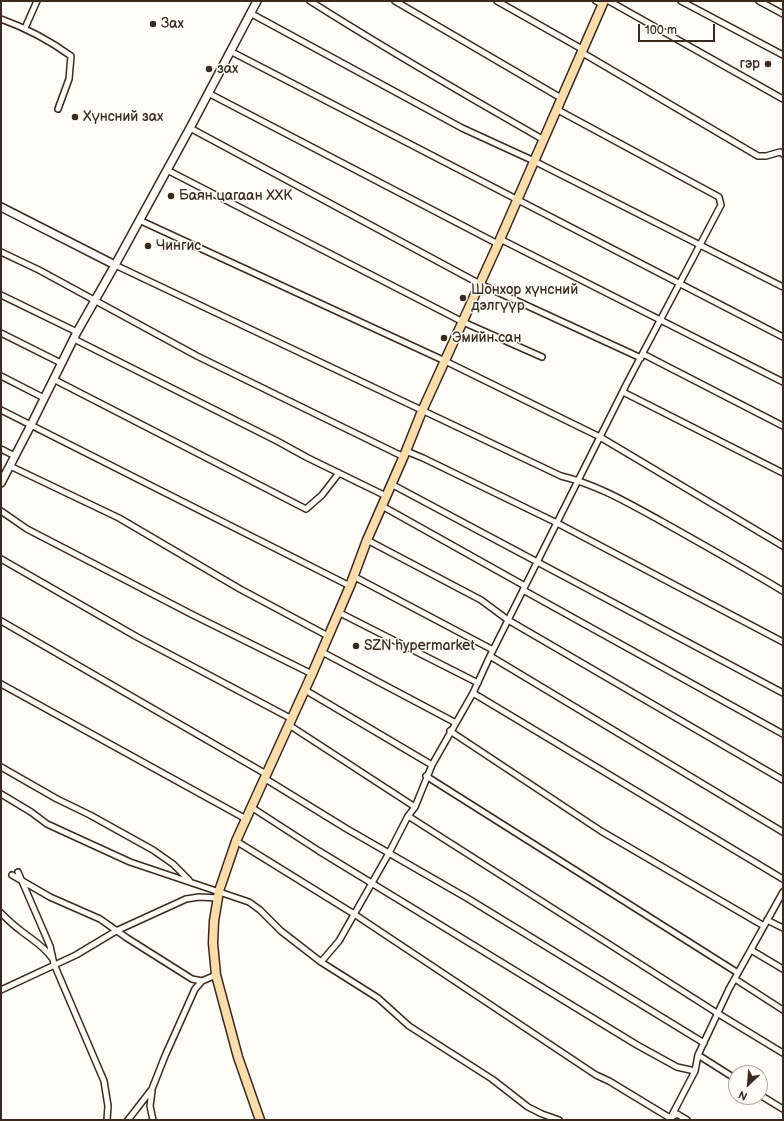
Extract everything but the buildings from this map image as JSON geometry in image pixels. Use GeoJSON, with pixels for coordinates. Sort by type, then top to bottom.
{"type":"FeatureCollection","features":[{"type":"Feature","properties":{"kind":"main road"},"geometry":{"type":"LineString","coordinates":[[1,483],[77,332],[116,265],[257,1]]}},
{"type":"Feature","properties":{"kind":"main road"},"geometry":{"type":"LineString","coordinates":[[260,1120],[238,1057],[216,975],[213,943],[214,921],[218,894],[236,841],[322,652],[350,586],[367,540],[405,454],[422,411],[544,140],[603,2]]}},
{"type":"Feature","properties":{"kind":"main road"},"geometry":{"type":"LineString","coordinates":[[1,207],[116,265]]}},
{"type":"Feature","properties":{"kind":"street"},"geometry":{"type":"LineString","coordinates":[[25,28],[37,1]]}},
{"type":"Feature","properties":{"kind":"street"},"geometry":{"type":"LineString","coordinates":[[310,1],[442,82],[544,140]]}},
{"type":"Feature","properties":{"kind":"street"},"geometry":{"type":"LineString","coordinates":[[394,1],[561,98]]}},
{"type":"Feature","properties":{"kind":"street"},"geometry":{"type":"LineString","coordinates":[[498,1],[758,156],[766,156],[780,152],[783,154]]}},
{"type":"Feature","properties":{"kind":"street"},"geometry":{"type":"LineString","coordinates":[[681,1],[783,55]]}},
{"type":"Feature","properties":{"kind":"street"},"geometry":{"type":"LineString","coordinates":[[759,1],[783,14]]}},
{"type":"Feature","properties":{"kind":"street"},"geometry":{"type":"LineString","coordinates":[[603,2],[783,99]]}},
{"type":"Feature","properties":{"kind":"street"},"geometry":{"type":"LineString","coordinates":[[250,13],[462,128],[534,161],[783,287]]}},
{"type":"Feature","properties":{"kind":"street"},"geometry":{"type":"LineString","coordinates":[[1,20],[25,28],[71,56],[69,79],[58,109]]}},
{"type":"Feature","properties":{"kind":"street"},"geometry":{"type":"LineString","coordinates":[[230,52],[783,337]]}},
{"type":"Feature","properties":{"kind":"street"},"geometry":{"type":"LineString","coordinates":[[208,93],[499,241],[661,320],[783,382]]}},
{"type":"Feature","properties":{"kind":"street"},"geometry":{"type":"LineString","coordinates":[[321,962],[339,941],[390,853],[408,816],[415,807],[426,776],[450,731],[473,693],[490,656],[600,437],[721,205],[719,197],[556,109]]}},
{"type":"Feature","properties":{"kind":"street"},"geometry":{"type":"LineString","coordinates":[[190,128],[480,284],[642,356],[783,426]]}},
{"type":"Feature","properties":{"kind":"street"},"geometry":{"type":"LineString","coordinates":[[167,170],[463,322],[542,357]]}},
{"type":"Feature","properties":{"kind":"street"},"geometry":{"type":"LineString","coordinates":[[139,220],[445,361],[600,437],[783,546]]}},
{"type":"Feature","properties":{"kind":"street"},"geometry":{"type":"LineString","coordinates":[[1,252],[95,299],[197,356],[405,454],[423,458],[557,523],[783,642]]}},
{"type":"Feature","properties":{"kind":"street"},"geometry":{"type":"LineString","coordinates":[[116,265],[561,476],[579,480],[603,490],[727,558],[783,591]]}},
{"type":"Feature","properties":{"kind":"street"},"geometry":{"type":"LineString","coordinates":[[1,295],[77,332]]}},
{"type":"Feature","properties":{"kind":"street"},"geometry":{"type":"LineString","coordinates":[[1,333],[61,364]]}},
{"type":"Feature","properties":{"kind":"street"},"geometry":{"type":"LineString","coordinates":[[74,340],[386,496]]}},
{"type":"Feature","properties":{"kind":"street"},"geometry":{"type":"LineString","coordinates":[[1,376],[44,398]]}},
{"type":"Feature","properties":{"kind":"street"},"geometry":{"type":"LineString","coordinates":[[53,379],[306,509],[322,495],[339,473]]}},
{"type":"Feature","properties":{"kind":"street"},"geometry":{"type":"LineString","coordinates":[[623,392],[783,473]]}},
{"type":"Feature","properties":{"kind":"street"},"geometry":{"type":"LineString","coordinates":[[1,410],[350,586]]}},
{"type":"Feature","properties":{"kind":"street"},"geometry":{"type":"LineString","coordinates":[[1,449],[15,456]]}},
{"type":"Feature","properties":{"kind":"street"},"geometry":{"type":"LineString","coordinates":[[10,466],[119,518],[240,589],[328,636]]}},
{"type":"Feature","properties":{"kind":"street"},"geometry":{"type":"LineString","coordinates":[[392,484],[783,693]]}},
{"type":"Feature","properties":{"kind":"street"},"geometry":{"type":"LineString","coordinates":[[382,506],[783,734]]}},
{"type":"Feature","properties":{"kind":"street"},"geometry":{"type":"LineString","coordinates":[[1,511],[27,529],[192,615],[312,674]]}},
{"type":"Feature","properties":{"kind":"street"},"geometry":{"type":"LineString","coordinates":[[367,540],[481,600],[508,620],[783,780]]}},
{"type":"Feature","properties":{"kind":"street"},"geometry":{"type":"LineString","coordinates":[[1,559],[290,722],[415,807]]}},
{"type":"Feature","properties":{"kind":"street"},"geometry":{"type":"LineString","coordinates":[[353,576],[493,650]]}},
{"type":"Feature","properties":{"kind":"street"},"geometry":{"type":"LineString","coordinates":[[338,612],[478,683]]}},
{"type":"Feature","properties":{"kind":"street"},"geometry":{"type":"LineString","coordinates":[[1,621],[265,776],[346,829],[467,898],[704,1043]]}},
{"type":"Feature","properties":{"kind":"street"},"geometry":{"type":"LineString","coordinates":[[322,652],[456,723]]}},
{"type":"Feature","properties":{"kind":"street"},"geometry":{"type":"LineString","coordinates":[[490,656],[783,832]]}},
{"type":"Feature","properties":{"kind":"street"},"geometry":{"type":"LineString","coordinates":[[1,684],[246,818]]}},
{"type":"Feature","properties":{"kind":"street"},"geometry":{"type":"LineString","coordinates":[[305,690],[432,765]]}},
{"type":"Feature","properties":{"kind":"street"},"geometry":{"type":"LineString","coordinates":[[473,693],[783,879]]}},
{"type":"Feature","properties":{"kind":"street"},"geometry":{"type":"LineString","coordinates":[[450,731],[601,831],[764,926]]}},
{"type":"Feature","properties":{"kind":"street"},"geometry":{"type":"LineString","coordinates":[[1,767],[57,799],[90,815],[153,850],[173,864],[184,877],[193,883]]}},
{"type":"Feature","properties":{"kind":"street"},"geometry":{"type":"LineString","coordinates":[[426,776],[738,973]]}},
{"type":"Feature","properties":{"kind":"street"},"geometry":{"type":"LineString","coordinates":[[1,794],[31,812],[46,824],[87,844],[135,864],[193,883],[218,894],[249,902],[321,962],[378,998],[409,1026],[492,1079],[528,1107],[559,1120]]}},
{"type":"Feature","properties":{"kind":"street"},"geometry":{"type":"LineString","coordinates":[[251,807],[372,884],[637,1045],[677,1067],[695,1071]]}},
{"type":"Feature","properties":{"kind":"street"},"geometry":{"type":"LineString","coordinates":[[408,816],[717,1013],[783,1053]]}},
{"type":"Feature","properties":{"kind":"street"},"geometry":{"type":"LineString","coordinates":[[236,841],[354,914],[596,1075],[609,1081],[670,1119]]}},
{"type":"Feature","properties":{"kind":"street"},"geometry":{"type":"LineString","coordinates":[[18,872],[50,946],[54,962]]}},
{"type":"Feature","properties":{"kind":"street"},"geometry":{"type":"LineString","coordinates":[[12,875],[50,897],[100,919],[116,931],[192,979],[202,981]]}},
{"type":"Feature","properties":{"kind":"street"},"geometry":{"type":"LineString","coordinates":[[670,1119],[695,1071],[698,1055],[717,1013],[783,892]]}},
{"type":"Feature","properties":{"kind":"street"},"geometry":{"type":"LineString","coordinates":[[1,990],[54,962],[76,955],[116,931],[186,899],[218,894]]}},
{"type":"Feature","properties":{"kind":"street"},"geometry":{"type":"LineString","coordinates":[[1,913],[19,930],[49,953],[54,962],[104,1082],[108,1106],[107,1120]]}},
{"type":"Feature","properties":{"kind":"street"},"geometry":{"type":"LineString","coordinates":[[767,920],[783,928]]}},
{"type":"Feature","properties":{"kind":"street"},"geometry":{"type":"LineString","coordinates":[[751,950],[783,969]]}},
{"type":"Feature","properties":{"kind":"street"},"geometry":{"type":"LineString","coordinates":[[153,1120],[150,1106],[152,1089],[165,1056],[195,990],[202,981],[216,975]]}},
{"type":"Feature","properties":{"kind":"street"},"geometry":{"type":"LineString","coordinates":[[735,979],[783,1010]]}},
{"type":"Feature","properties":{"kind":"street"},"geometry":{"type":"LineString","coordinates":[[698,1055],[728,1074]]}},
{"type":"Feature","properties":{"kind":"street"},"geometry":{"type":"LineString","coordinates":[[128,1120],[152,1089]]}},
{"type":"Feature","properties":{"kind":"street"},"geometry":{"type":"LineString","coordinates":[[768,1099],[783,1109]]}},
{"type":"Feature","properties":{"kind":"street"},"geometry":{"type":"LineString","coordinates":[[670,1119],[677,1114],[687,1120]]}},
{"type":"Feature","properties":{"kind":"place","name":"Зах"},"geometry":{"type":"Point","coordinates":[153,24]}},
{"type":"Feature","properties":{"kind":"place","name":"гэр"},"geometry":{"type":"Point","coordinates":[768,64]}},
{"type":"Feature","properties":{"kind":"place","name":"зах"},"geometry":{"type":"Point","coordinates":[209,69]}},
{"type":"Feature","properties":{"kind":"place","name":"Хүнсний зах"},"geometry":{"type":"Point","coordinates":[75,117]}},
{"type":"Feature","properties":{"kind":"place","name":"Баян цагаан ХХК"},"geometry":{"type":"Point","coordinates":[171,196]}},
{"type":"Feature","properties":{"kind":"place","name":"Чингис"},"geometry":{"type":"Point","coordinates":[148,246]}},
{"type":"Feature","properties":{"kind":"place","name":"Шонхор хүнсний дэлгүүр"},"geometry":{"type":"Point","coordinates":[463,298]}},
{"type":"Feature","properties":{"kind":"place","name":"Эмийн сан"},"geometry":{"type":"Point","coordinates":[444,338]}},
{"type":"Feature","properties":{"kind":"place","name":"SZN hypermarket"},"geometry":{"type":"Point","coordinates":[356,646]}}]}
